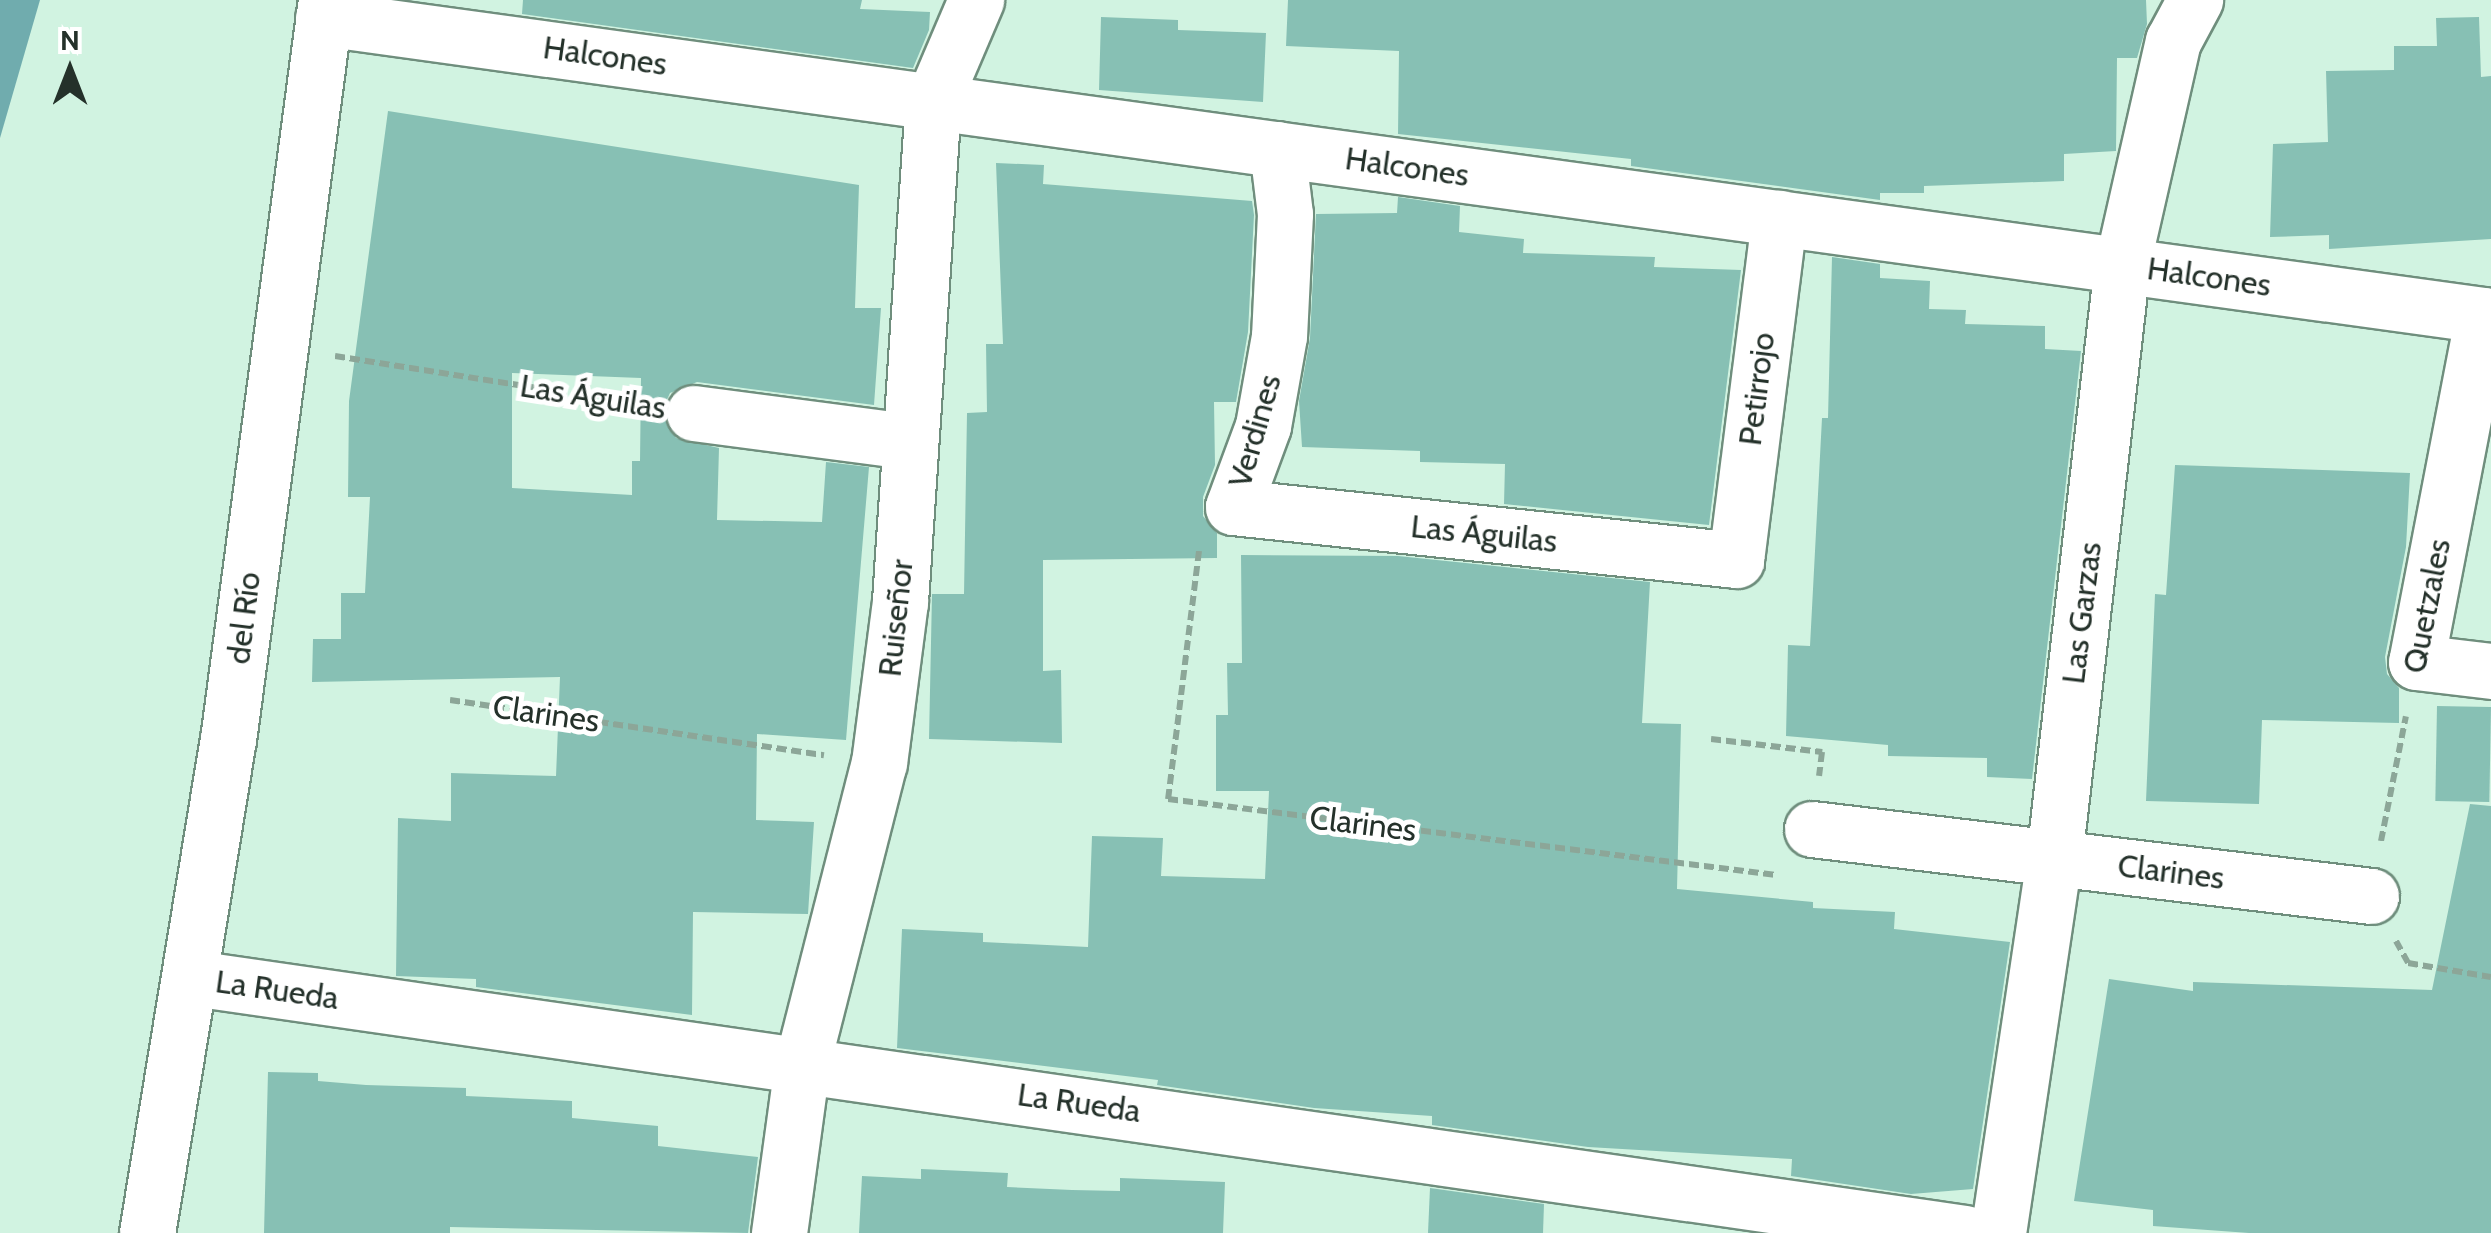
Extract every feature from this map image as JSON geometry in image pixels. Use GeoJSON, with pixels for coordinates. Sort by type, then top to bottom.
{"type":"FeatureCollection","features":[{"type":"Feature","properties":{"kind":"street","name":"Ruiseñor"},"geometry":{"type":"LineString","coordinates":[[779,1233],[802,1064],[879,763],[900,601],[932,101],[976,0]]}},
{"type":"Feature","properties":{"kind":"street","name":"Las Garzas"},"geometry":{"type":"LineString","coordinates":[[1998,1233],[2054,858],[2122,265],[2172,41],[2195,0]]}},
{"type":"Feature","properties":{"kind":"street","name":"Halcones"},"geometry":{"type":"LineString","coordinates":[[324,9],[932,101],[2487,316]]}},
{"type":"Feature","properties":{"kind":"street","name":"del Río"},"geometry":{"type":"LineString","coordinates":[[148,1233],[193,978],[324,9]]}},
{"type":"Feature","properties":{"kind":"street","name":"Verdines"},"geometry":{"type":"LineString","coordinates":[[1233,507],[1263,426],[1279,336],[1284,214],[1277,149]]}},
{"type":"Feature","properties":{"kind":"street","name":"Petirrojo"},"geometry":{"type":"LineString","coordinates":[[1736,560],[1779,218]]}},
{"type":"Feature","properties":{"kind":"street","name":"Quetzales"},"geometry":{"type":"LineString","coordinates":[[2416,662],[2487,316]]}},
{"type":"Feature","properties":{"kind":"street","name":"Las Águilas"},"geometry":{"type":"LineString","coordinates":[[694,413],[908,440]]}},
{"type":"Feature","properties":{"kind":"street","name":"Las Águilas"},"geometry":{"type":"LineString","coordinates":[[1233,507],[1736,560]]}},
{"type":"Feature","properties":{"kind":"street"},"geometry":{"type":"LineString","coordinates":[[2416,662],[2491,671]]}},
{"type":"Feature","properties":{"kind":"street","name":"Clarines"},"geometry":{"type":"LineString","coordinates":[[1812,829],[2371,896]]}},
{"type":"Feature","properties":{"kind":"street","name":"La Rueda"},"geometry":{"type":"LineString","coordinates":[[193,978],[1965,1233]]}},
{"type":"Feature","properties":{"kind":"path","name":"Las Águilas"},"geometry":{"type":"LineString","coordinates":[[280,348],[694,413]]}},
{"type":"Feature","properties":{"kind":"path","name":"Verdines"},"geometry":{"type":"LineString","coordinates":[[1168,799],[1205,504],[1233,507]]}},
{"type":"Feature","properties":{"kind":"path","name":"Quetzales"},"geometry":{"type":"LineString","coordinates":[[2371,896],[2416,662]]}},
{"type":"Feature","properties":{"kind":"path","name":"Clarines"},"geometry":{"type":"LineString","coordinates":[[450,700],[879,763]]}},
{"type":"Feature","properties":{"kind":"path","name":"Clarines"},"geometry":{"type":"LineString","coordinates":[[1168,799],[1806,878],[1822,752],[1711,739]]}},
{"type":"Feature","properties":{"kind":"path"},"geometry":{"type":"LineString","coordinates":[[2371,896],[2408,962],[2491,977]]}},
{"type":"Feature","properties":{"kind":"water"},"geometry":{"type":"Polygon","coordinates":[[[0,0],[40,0],[0,138],[0,0]]]}},
{"type":"Feature","properties":{"kind":"building"},"geometry":{"type":"Polygon","coordinates":[[[523,0],[862,0],[860,9],[930,12],[929,30],[913,68],[522,14],[523,0]]]}},
{"type":"Feature","properties":{"kind":"building"},"geometry":{"type":"Polygon","coordinates":[[[1288,0],[2146,0],[2147,24],[2137,58],[2117,58],[2116,151],[2064,154],[2064,181],[1924,186],[1924,193],[1880,193],[1880,200],[1631,166],[1631,159],[1398,134],[1399,51],[1286,46],[1288,0]]]}},
{"type":"Feature","properties":{"kind":"building"},"geometry":{"type":"Polygon","coordinates":[[[1101,17],[1178,20],[1178,30],[1266,33],[1263,102],[1099,90],[1101,17]]]}},
{"type":"Feature","properties":{"kind":"building"},"geometry":{"type":"Polygon","coordinates":[[[2479,17],[2481,77],[2491,76],[2491,239],[2329,249],[2329,235],[2270,237],[2273,144],[2328,142],[2326,71],[2394,70],[2394,46],[2437,46],[2436,18],[2479,17]]]}},
{"type":"Feature","properties":{"kind":"building"},"geometry":{"type":"Polygon","coordinates":[[[388,111],[859,185],[855,308],[881,308],[874,405],[697,382],[670,393],[663,408],[676,438],[719,448],[717,520],[822,522],[826,462],[869,467],[846,740],[757,734],[756,820],[814,822],[808,914],[693,912],[692,1015],[476,987],[476,979],[396,976],[398,818],[451,821],[451,773],[556,776],[560,677],[312,682],[313,639],[341,639],[341,593],[365,593],[370,497],[348,497],[349,401],[388,111]],[[512,373],[512,488],[632,495],[632,461],[640,461],[641,378],[512,373]]]}},
{"type":"Feature","properties":{"kind":"building"},"geometry":{"type":"Polygon","coordinates":[[[996,163],[1044,165],[1043,184],[1252,201],[1254,215],[1248,332],[1236,402],[1214,402],[1215,465],[1203,497],[1203,516],[1217,533],[1217,558],[1043,560],[1043,671],[1061,670],[1062,743],[929,739],[932,594],[964,594],[967,413],[987,412],[986,344],[1003,344],[996,163]]]}},
{"type":"Feature","properties":{"kind":"building"},"geometry":{"type":"Polygon","coordinates":[[[1398,197],[1460,206],[1459,232],[1524,239],[1523,253],[1655,257],[1654,267],[1741,270],[1709,525],[1504,504],[1505,464],[1420,462],[1420,451],[1302,447],[1299,401],[1310,338],[1316,214],[1397,213],[1398,197]]]}},
{"type":"Feature","properties":{"kind":"building"},"geometry":{"type":"Polygon","coordinates":[[[1832,257],[1880,264],[1880,278],[1930,281],[1929,309],[1966,310],[1965,324],[2045,326],[2045,349],[2081,351],[2032,779],[1987,777],[1987,758],[1888,756],[1888,745],[1786,736],[1788,645],[1810,646],[1822,418],[1828,418],[1832,257]]]}},
{"type":"Feature","properties":{"kind":"building"},"geometry":{"type":"Polygon","coordinates":[[[2175,465],[2410,473],[2406,547],[2385,657],[2387,674],[2399,688],[2399,723],[2262,720],[2259,804],[2146,801],[2155,594],[2166,595],[2175,465]]]}},
{"type":"Feature","properties":{"kind":"building"},"geometry":{"type":"Polygon","coordinates":[[[1241,555],[1398,556],[1650,582],[1642,723],[1681,724],[1677,889],[1813,902],[1813,908],[1895,912],[1894,929],[2010,942],[1973,1189],[1911,1194],[1791,1176],[1792,1159],[1588,1147],[1432,1125],[1432,1116],[1314,1108],[1157,1085],[1158,1080],[897,1048],[902,929],[983,933],[983,942],[1088,947],[1092,836],[1163,838],[1161,876],[1265,879],[1269,791],[1216,791],[1216,715],[1228,715],[1227,663],[1242,663],[1241,555]]]}},
{"type":"Feature","properties":{"kind":"building"},"geometry":{"type":"Polygon","coordinates":[[[2437,706],[2491,707],[2489,802],[2435,801],[2437,706]]]}},
{"type":"Feature","properties":{"kind":"building"},"geometry":{"type":"Polygon","coordinates":[[[2470,804],[2491,806],[2491,1233],[2249,1233],[2153,1226],[2153,1210],[2074,1201],[2109,979],[2193,991],[2193,982],[2432,990],[2470,804]]]}},
{"type":"Feature","properties":{"kind":"building"},"geometry":{"type":"Polygon","coordinates":[[[268,1072],[318,1073],[318,1081],[366,1085],[466,1088],[466,1096],[572,1101],[572,1118],[658,1126],[658,1146],[758,1157],[748,1233],[450,1227],[450,1233],[264,1233],[268,1072]]]}},
{"type":"Feature","properties":{"kind":"building"},"geometry":{"type":"Polygon","coordinates":[[[921,1169],[1008,1173],[1007,1187],[1072,1190],[1120,1191],[1120,1178],[1225,1182],[1223,1233],[859,1233],[862,1176],[921,1179],[921,1169]]]}},
{"type":"Feature","properties":{"kind":"building"},"geometry":{"type":"Polygon","coordinates":[[[1430,1188],[1544,1204],[1543,1233],[1428,1233],[1430,1188]]]}}]}
